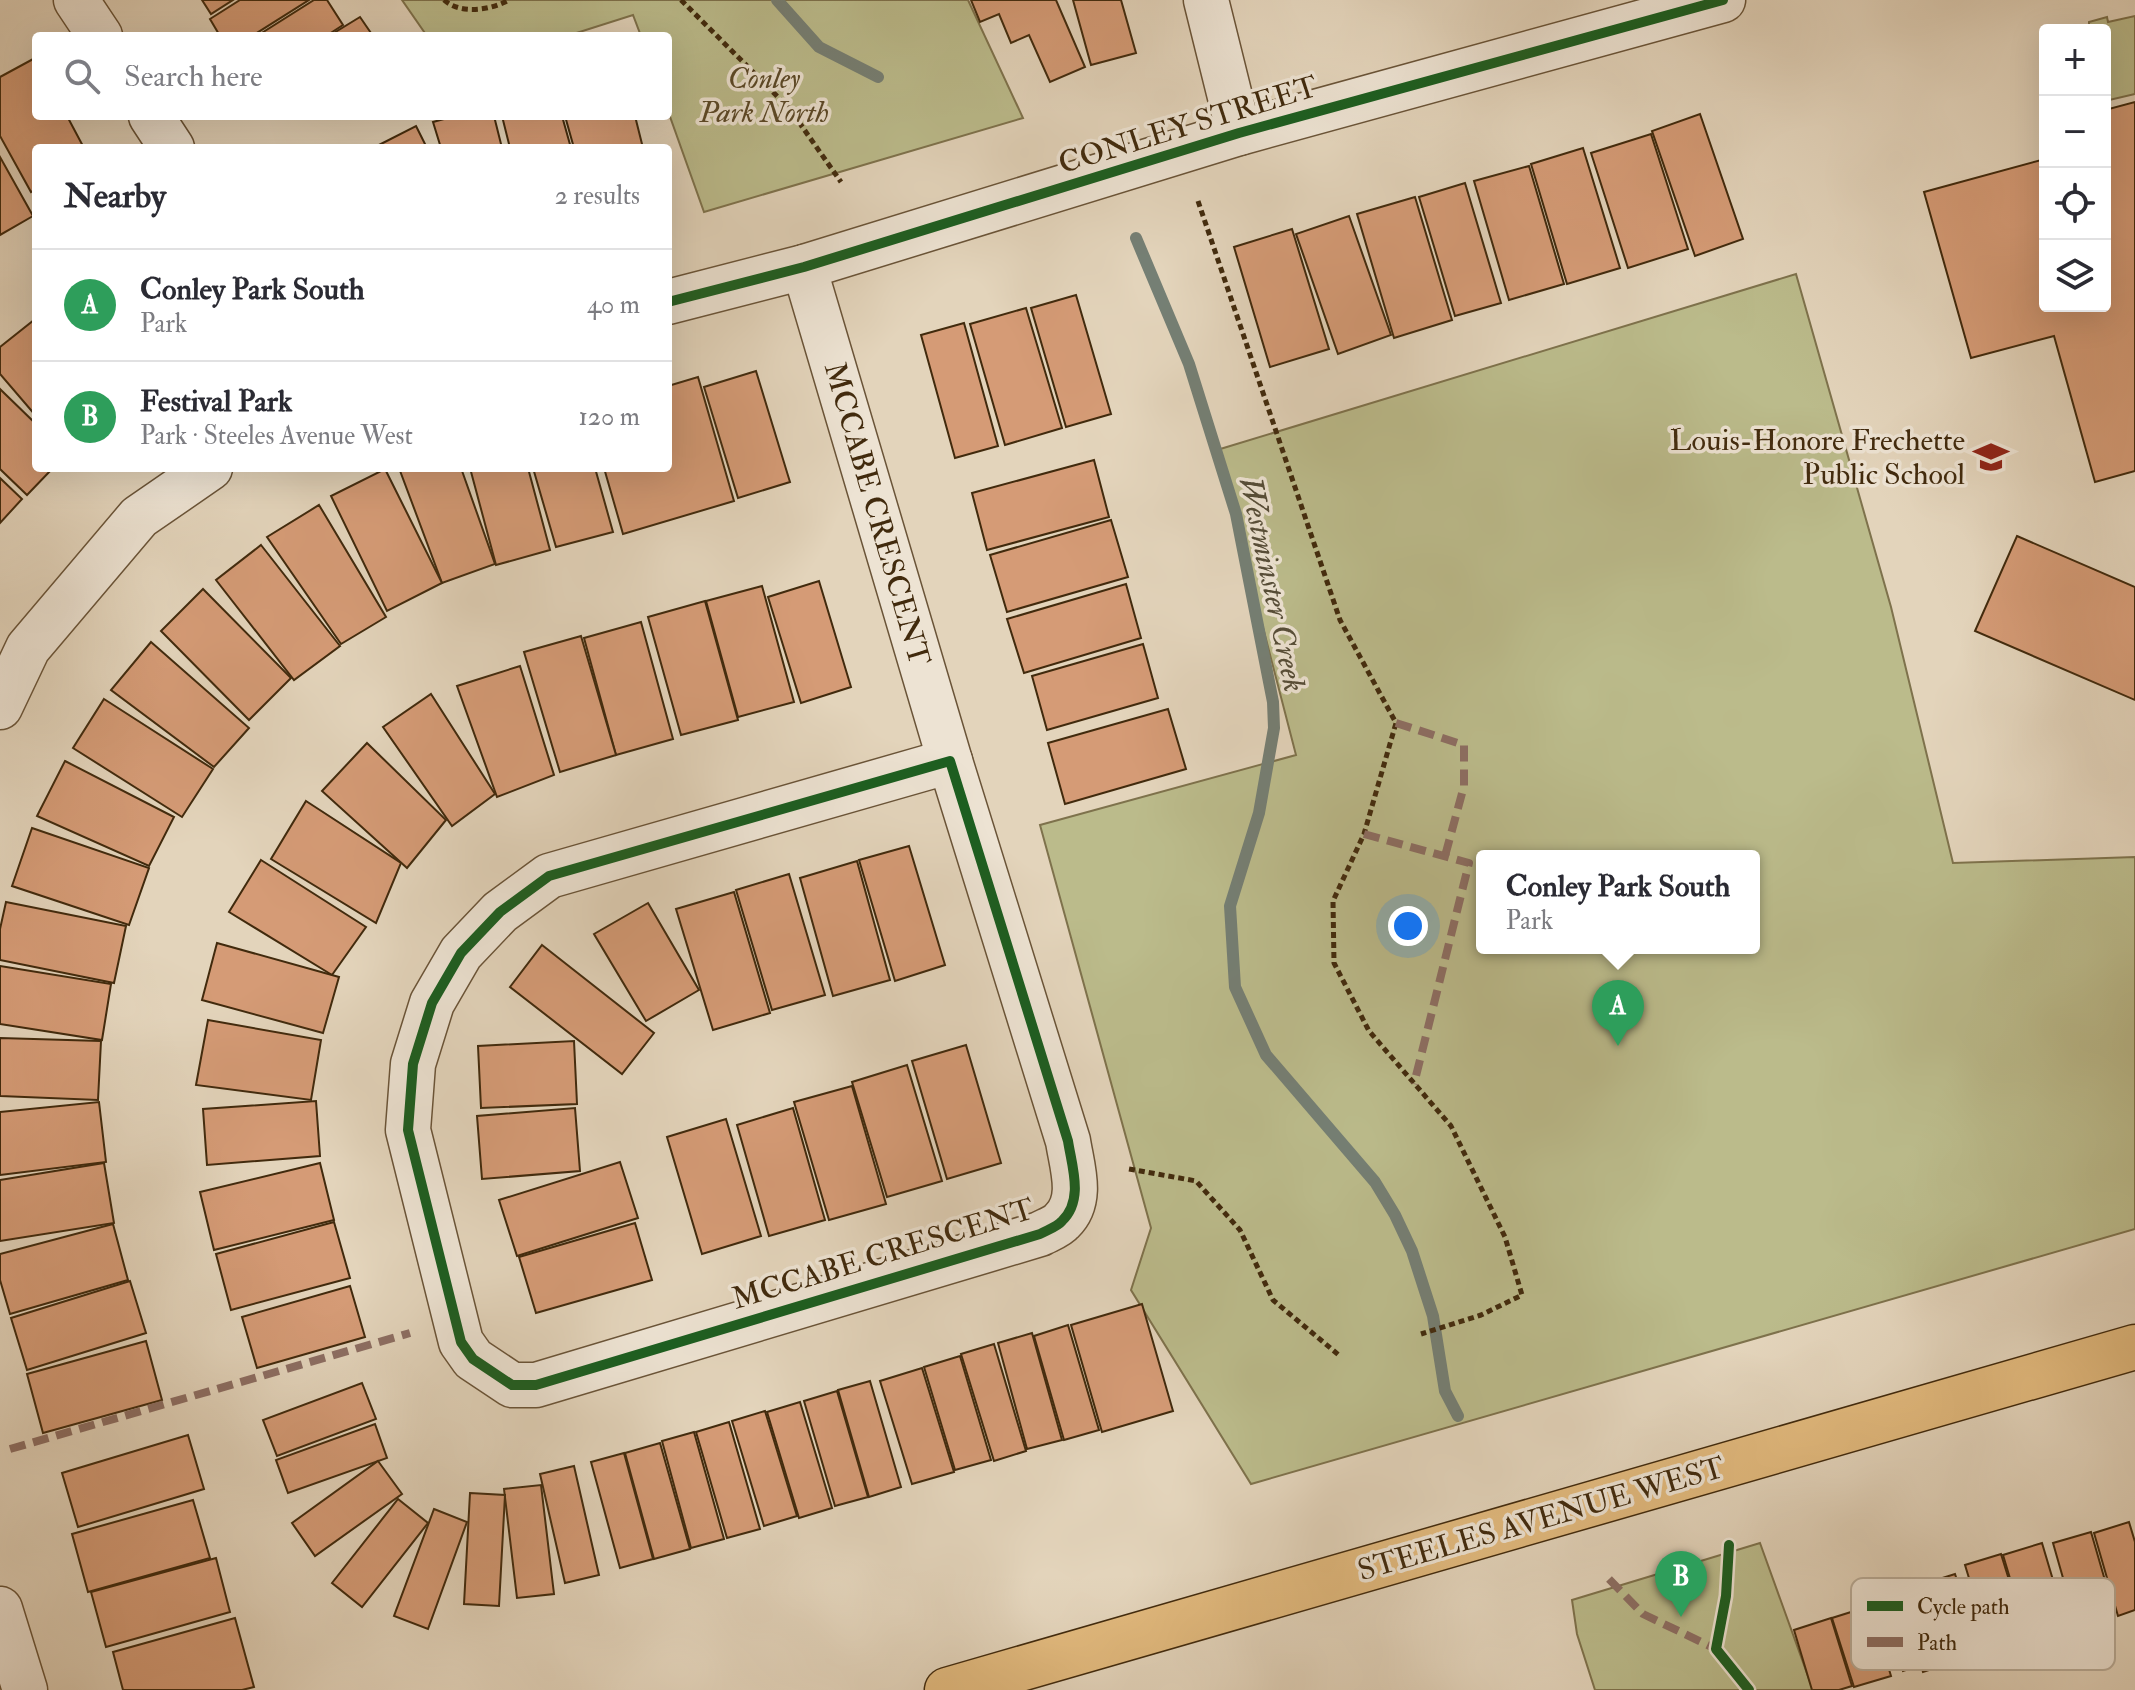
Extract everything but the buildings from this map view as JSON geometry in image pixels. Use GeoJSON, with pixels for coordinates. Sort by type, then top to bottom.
{"type":"FeatureCollection","features":[{"type":"Feature","properties":{"kind":"main road","name":"STEELES AVENUE WEST"},"geometry":{"type":"LineString","coordinates":[[947,1690],[2135,1347]]}},
{"type":"Feature","properties":{"kind":"street"},"geometry":{"type":"LineString","coordinates":[[76,0],[97,32]]}},
{"type":"Feature","properties":{"kind":"street"},"geometry":{"type":"LineString","coordinates":[[1206,0],[1239,133]]}},
{"type":"Feature","properties":{"kind":"street","name":"CONLEY STREET"},"geometry":{"type":"LineString","coordinates":[[672,301],[804,267],[1239,133],[1723,0]]}},
{"type":"Feature","properties":{"kind":"street"},"geometry":{"type":"LineString","coordinates":[[154,120],[169,144]]}},
{"type":"Feature","properties":{"kind":"street","name":"MCCABE CRESCENT"},"geometry":{"type":"LineString","coordinates":[[804,267],[950,761],[1068,1141],[1075,1186],[1074,1206],[1062,1222],[1040,1234],[536,1385],[512,1385],[473,1359],[461,1342],[408,1130],[413,1064],[432,1003],[461,953],[500,912],[549,876],[950,761]]}},
{"type":"Feature","properties":{"kind":"street"},"geometry":{"type":"LineString","coordinates":[[0,707],[28,648],[139,517],[204,472]]}},
{"type":"Feature","properties":{"kind":"street"},"geometry":{"type":"LineString","coordinates":[[0,1609],[25,1690]]}},
{"type":"Feature","properties":{"kind":"path"},"geometry":{"type":"LineString","coordinates":[[444,0],[452,7],[481,9],[509,0]]}},
{"type":"Feature","properties":{"kind":"path"},"geometry":{"type":"LineString","coordinates":[[681,0],[789,108],[841,182]]}},
{"type":"Feature","properties":{"kind":"path"},"geometry":{"type":"LineString","coordinates":[[1198,201],[1340,620],[1396,723],[1364,834],[1333,901],[1334,963],[1369,1031],[1451,1126],[1505,1237],[1522,1295],[1481,1315],[1421,1334]]}},
{"type":"Feature","properties":{"kind":"path"},"geometry":{"type":"LineString","coordinates":[[1129,1169],[1196,1181],[1240,1230],[1273,1300],[1340,1356]]}},
{"type":"Feature","properties":{"kind":"green space","name":"Conley Park North"},"geometry":{"type":"Polygon","coordinates":[[[402,0],[968,0],[1023,118],[704,212],[671,120],[672,32],[639,32],[633,15],[580,32],[424,32],[402,0]]]}},
{"type":"Feature","properties":{"kind":"green space"},"geometry":{"type":"Polygon","coordinates":[[[2135,16],[2135,94],[2111,100],[2111,24],[2089,24],[2107,17],[2108,22],[2135,16]]]}},
{"type":"Feature","properties":{"kind":"green space"},"geometry":{"type":"Polygon","coordinates":[[[1796,274],[1891,607],[1953,863],[2135,857],[2135,1229],[1251,1484],[1131,1290],[1151,1228],[1040,825],[1296,755],[1217,450],[1796,274]]]}},
{"type":"Feature","properties":{"kind":"green space"},"geometry":{"type":"Polygon","coordinates":[[[1760,1543],[1813,1690],[1595,1690],[1577,1634],[1572,1600],[1760,1543]]]}},
{"type":"Feature","properties":{"kind":"waterway","name":"Westminster Creek"},"geometry":{"type":"LineString","coordinates":[[777,0],[819,47],[878,77]]}},
{"type":"Feature","properties":{"kind":"waterway","name":"Westminster Creek"},"geometry":{"type":"LineString","coordinates":[[1136,238],[1189,364],[1236,514],[1273,702],[1274,728],[1259,813],[1230,906],[1235,987],[1266,1055],[1375,1182],[1395,1215],[1412,1251],[1433,1316],[1445,1391],[1458,1416]]}},
{"type":"Feature","properties":{"kind":"marked path"},"geometry":{"type":"LineString","coordinates":[[1396,723],[1464,745],[1464,786],[1445,856]]}},
{"type":"Feature","properties":{"kind":"marked path"},"geometry":{"type":"LineString","coordinates":[[1364,834],[1469,863],[1414,1084]]}},
{"type":"Feature","properties":{"kind":"marked path"},"geometry":{"type":"LineString","coordinates":[[10,1449],[410,1333]]}},
{"type":"Feature","properties":{"kind":"marked path"},"geometry":{"type":"LineString","coordinates":[[1609,1579],[1643,1614],[1716,1649]]}},
{"type":"Feature","properties":{"kind":"cycle path"},"geometry":{"type":"LineString","coordinates":[[672,301],[804,267],[1239,133],[1723,0]]}},
{"type":"Feature","properties":{"kind":"cycle path"},"geometry":{"type":"LineString","coordinates":[[950,761],[1068,1141],[1075,1183],[1069,1213],[1057,1225],[1040,1234],[536,1385],[512,1385],[473,1359],[461,1342],[408,1130],[413,1064],[432,1003],[461,953],[500,912],[549,876],[950,761]]}},
{"type":"Feature","properties":{"kind":"cycle path"},"geometry":{"type":"LineString","coordinates":[[1729,1545],[1726,1596],[1716,1649],[1749,1690]]}},
{"type":"Feature","properties":{"kind":"place","name":"Louis-Honore Frechette Public School"},"geometry":{"type":"Point","coordinates":[1991,457]}},
{"type":"Feature","properties":{"kind":"place","name":"Conley Park South"},"geometry":{"type":"Point","coordinates":[1618,1046]}},
{"type":"Feature","properties":{"kind":"place","name":"Festival Park"},"geometry":{"type":"Point","coordinates":[1681,1617]}}]}
